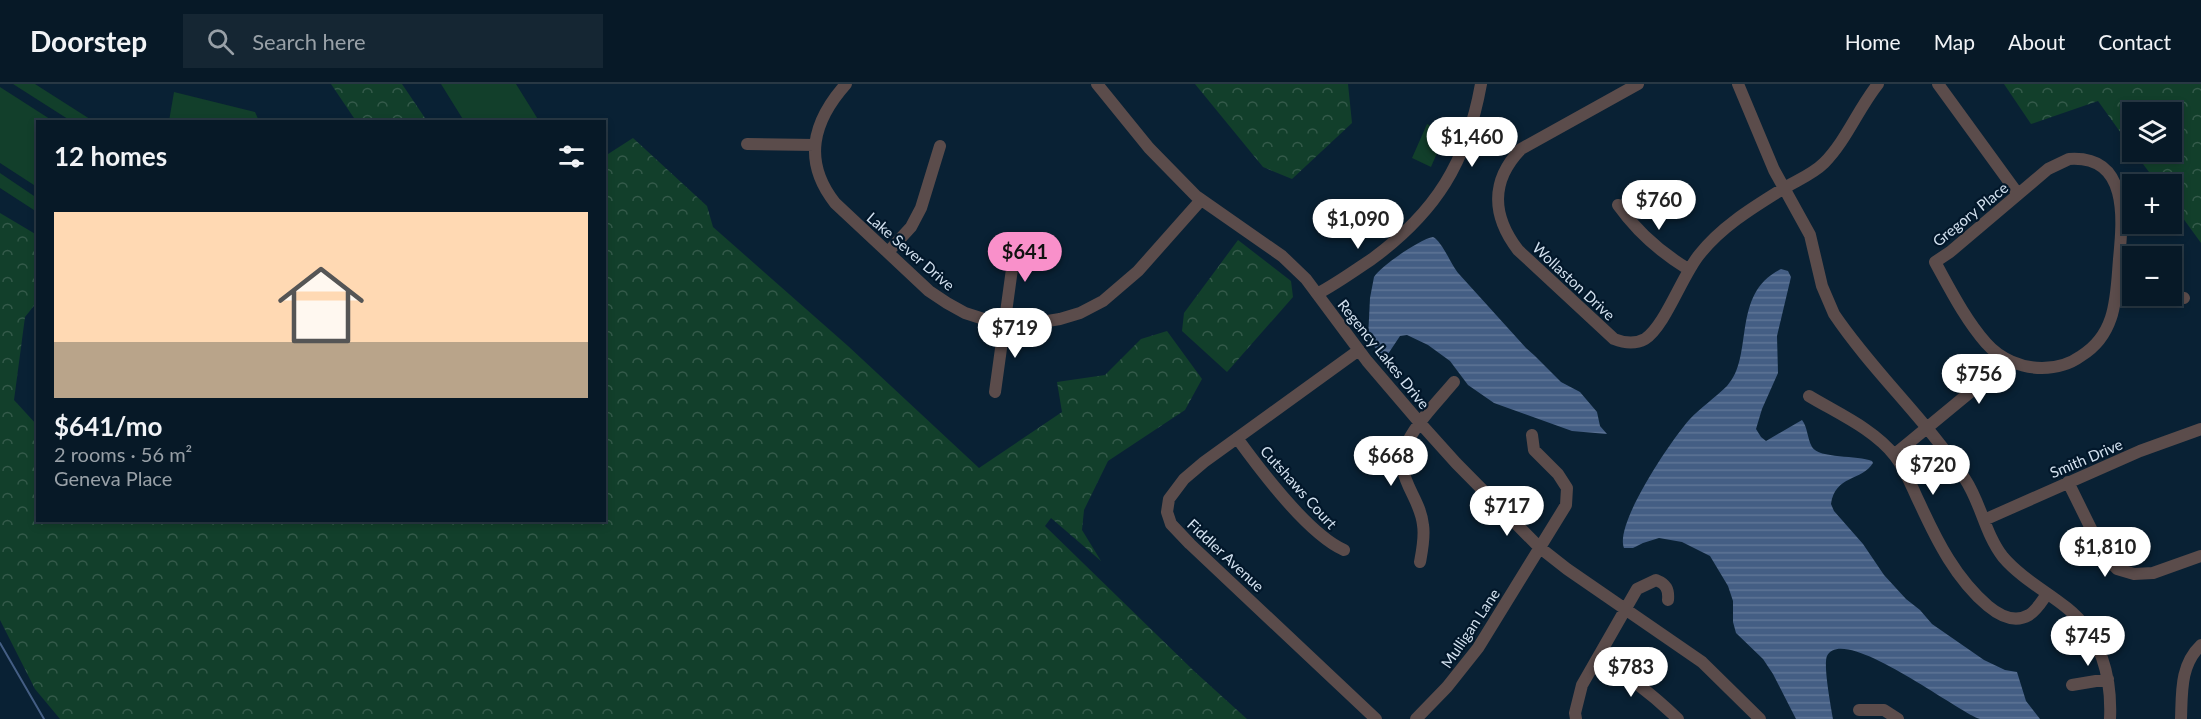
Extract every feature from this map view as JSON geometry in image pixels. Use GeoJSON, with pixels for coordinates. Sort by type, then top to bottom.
{"type":"FeatureCollection","features":[{"type":"Feature","properties":{"kind":"street","name":"Lake Sever Drive"},"geometry":{"type":"LineString","coordinates":[[846,84],[825,111],[814,145],[816,168],[827,193],[929,291],[974,316],[1029,324],[1060,319],[1090,309],[1125,284],[1201,200]]}},
{"type":"Feature","properties":{"kind":"street"},"geometry":{"type":"LineString","coordinates":[[1097,84],[1149,148],[1201,200],[1282,256],[1317,294]]}},
{"type":"Feature","properties":{"kind":"street","name":"Regency Lakes Drive"},"geometry":{"type":"LineString","coordinates":[[1481,84],[1473,123],[1457,164],[1435,200],[1411,226],[1355,271],[1317,294],[1359,350],[1420,423],[1539,547],[1567,569],[1702,662],[1760,719]]}},
{"type":"Feature","properties":{"kind":"street","name":"Wollaston Drive"},"geometry":{"type":"LineString","coordinates":[[1638,84],[1530,143],[1513,157],[1503,174],[1499,188],[1498,211],[1506,235],[1530,263],[1614,339],[1622,342],[1637,342],[1650,335],[1689,269],[1710,242],[1724,229],[1823,164],[1878,84]]}},
{"type":"Feature","properties":{"kind":"street"},"geometry":{"type":"LineString","coordinates":[[1738,84],[1784,189],[1810,235],[1822,286],[1834,314],[1966,480],[2002,556],[2012,567],[2068,609],[2090,633],[2098,646],[2108,679],[2110,719]]}},
{"type":"Feature","properties":{"kind":"street"},"geometry":{"type":"LineString","coordinates":[[1938,84],[2018,194]]}},
{"type":"Feature","properties":{"kind":"street"},"geometry":{"type":"LineString","coordinates":[[747,144],[814,145]]}},
{"type":"Feature","properties":{"kind":"street"},"geometry":{"type":"LineString","coordinates":[[888,252],[916,219],[940,146]]}},
{"type":"Feature","properties":{"kind":"street","name":"Gregory Place"},"geometry":{"type":"LineString","coordinates":[[2088,160],[2104,168],[2114,181],[2122,210],[2117,284],[2115,308],[2108,329],[2102,339],[2086,354],[2069,363],[2047,368],[2025,366],[2006,359],[1986,343],[1970,322],[1935,262],[1950,252],[2048,169],[2059,162],[2088,160]]}},
{"type":"Feature","properties":{"kind":"street"},"geometry":{"type":"LineString","coordinates":[[1618,205],[1629,221],[1651,243],[1689,269]]}},
{"type":"Feature","properties":{"kind":"street"},"geometry":{"type":"LineString","coordinates":[[995,392],[1016,240]]}},
{"type":"Feature","properties":{"kind":"street"},"geometry":{"type":"LineString","coordinates":[[2117,284],[2122,285]]}},
{"type":"Feature","properties":{"kind":"street","name":"Fiddler Avenue"},"geometry":{"type":"LineString","coordinates":[[1359,350],[1204,462],[1176,488],[1168,505],[1168,518],[1171,524],[1376,719]]}},
{"type":"Feature","properties":{"kind":"street"},"geometry":{"type":"LineString","coordinates":[[1894,455],[1997,370],[2006,359]]}},
{"type":"Feature","properties":{"kind":"street"},"geometry":{"type":"LineString","coordinates":[[1420,562],[1424,524],[1404,478],[1401,461],[1407,443],[1420,423],[1454,382]]}},
{"type":"Feature","properties":{"kind":"street"},"geometry":{"type":"LineString","coordinates":[[1809,396],[1872,435],[1894,455],[1945,554],[1969,588],[1981,600],[2000,615],[2020,618],[2032,613],[2047,594]]}},
{"type":"Feature","properties":{"kind":"street","name":"Smith Drive"},"geometry":{"type":"LineString","coordinates":[[1984,520],[2068,482],[2201,429]]}},
{"type":"Feature","properties":{"kind":"street","name":"Mulligan Lane"},"geometry":{"type":"LineString","coordinates":[[1416,719],[1458,675],[1478,648],[1566,505],[1567,488],[1558,474],[1534,450],[1532,435]]}},
{"type":"Feature","properties":{"kind":"street","name":"Cutshaws Court"},"geometry":{"type":"LineString","coordinates":[[1237,438],[1266,476],[1316,532],[1344,550]]}},
{"type":"Feature","properties":{"kind":"street"},"geometry":{"type":"LineString","coordinates":[[2068,482],[2104,555],[2117,569],[2134,574],[2153,573],[2201,556]]}},
{"type":"Feature","properties":{"kind":"street"},"geometry":{"type":"LineString","coordinates":[[1576,719],[1575,713],[1582,685],[1637,589],[1656,580],[1668,589],[1668,600]]}},
{"type":"Feature","properties":{"kind":"street"},"geometry":{"type":"LineString","coordinates":[[2181,719],[2182,679],[2190,658],[2201,645]]}},
{"type":"Feature","properties":{"kind":"street"},"geometry":{"type":"LineString","coordinates":[[1598,658],[1623,672],[1678,719]]}},
{"type":"Feature","properties":{"kind":"street"},"geometry":{"type":"LineString","coordinates":[[2072,685],[2108,679]]}},
{"type":"Feature","properties":{"kind":"street"},"geometry":{"type":"LineString","coordinates":[[1859,710],[1884,710],[1898,719]]}},
{"type":"Feature","properties":{"kind":"green space"},"geometry":{"type":"Polygon","coordinates":[[[13,84],[35,84],[91,120],[69,120],[13,84]]]}},
{"type":"Feature","properties":{"kind":"green space"},"geometry":{"type":"Polygon","coordinates":[[[331,84],[402,84],[426,120],[355,120],[331,84]]]}},
{"type":"Feature","properties":{"kind":"green space"},"geometry":{"type":"Polygon","coordinates":[[[441,84],[516,84],[538,120],[463,120],[441,84]]]}},
{"type":"Feature","properties":{"kind":"green space"},"geometry":{"type":"Polygon","coordinates":[[[1195,84],[1348,84],[1352,123],[1292,179],[1263,167],[1195,84]]]}},
{"type":"Feature","properties":{"kind":"green space"},"geometry":{"type":"Polygon","coordinates":[[[2004,84],[2201,84],[2201,243],[2182,217],[2182,174],[2150,174],[2142,162],[2182,162],[2182,102],[2122,102],[2122,135],[2098,101],[2031,124],[2004,84]]]}},
{"type":"Feature","properties":{"kind":"green space"},"geometry":{"type":"Polygon","coordinates":[[[0,87],[51,120],[36,120],[36,186],[0,163],[0,87]]]}},
{"type":"Feature","properties":{"kind":"green space"},"geometry":{"type":"Polygon","coordinates":[[[174,92],[255,112],[259,120],[169,120],[174,92]]]}},
{"type":"Feature","properties":{"kind":"green space"},"geometry":{"type":"Polygon","coordinates":[[[1427,124],[1446,132],[1431,167],[1412,158],[1427,124]]]}},
{"type":"Feature","properties":{"kind":"green space"},"geometry":{"type":"Polygon","coordinates":[[[633,138],[707,206],[713,227],[848,346],[979,468],[1062,412],[1057,382],[1105,375],[1141,339],[1167,331],[1202,379],[1185,410],[1108,461],[1084,510],[1082,530],[1101,561],[1051,518],[1045,526],[1194,671],[1247,719],[60,719],[35,689],[0,620],[0,213],[36,234],[36,303],[25,317],[14,400],[36,424],[36,522],[606,522],[606,155],[633,138]]]}},
{"type":"Feature","properties":{"kind":"green space"},"geometry":{"type":"Polygon","coordinates":[[[0,173],[36,197],[36,211],[0,188],[0,173]]]}},
{"type":"Feature","properties":{"kind":"green space"},"geometry":{"type":"Polygon","coordinates":[[[1238,240],[1291,281],[1293,297],[1227,372],[1182,331],[1184,313],[1238,240]]]}},
{"type":"Feature","properties":{"kind":"water"},"geometry":{"type":"Polygon","coordinates":[[[1433,237],[1440,243],[1459,274],[1526,348],[1561,382],[1580,392],[1597,412],[1600,426],[1607,434],[1572,431],[1494,403],[1468,385],[1450,361],[1428,345],[1407,335],[1400,336],[1388,354],[1379,353],[1368,338],[1370,298],[1374,277],[1384,266],[1401,254],[1433,237]]]}},
{"type":"Feature","properties":{"kind":"water"},"geometry":{"type":"Polygon","coordinates":[[[1781,269],[1788,271],[1791,277],[1777,336],[1778,373],[1756,429],[1766,441],[1802,420],[1810,444],[1816,451],[1872,461],[1868,469],[1838,488],[1831,504],[1834,511],[1863,544],[1884,575],[1932,624],[1984,660],[2005,670],[2017,672],[2026,701],[2040,719],[1980,719],[1876,659],[1854,651],[1837,649],[1827,656],[1826,661],[1833,719],[1796,719],[1763,659],[1736,633],[1733,622],[1733,601],[1728,586],[1710,556],[1682,542],[1659,538],[1633,548],[1624,548],[1623,536],[1628,521],[1646,482],[1689,420],[1727,386],[1740,359],[1745,326],[1755,294],[1765,280],[1781,269]]]}},
{"type":"Feature","properties":{"kind":"waterway"},"geometry":{"type":"LineString","coordinates":[[0,643],[44,719]]}}]}
